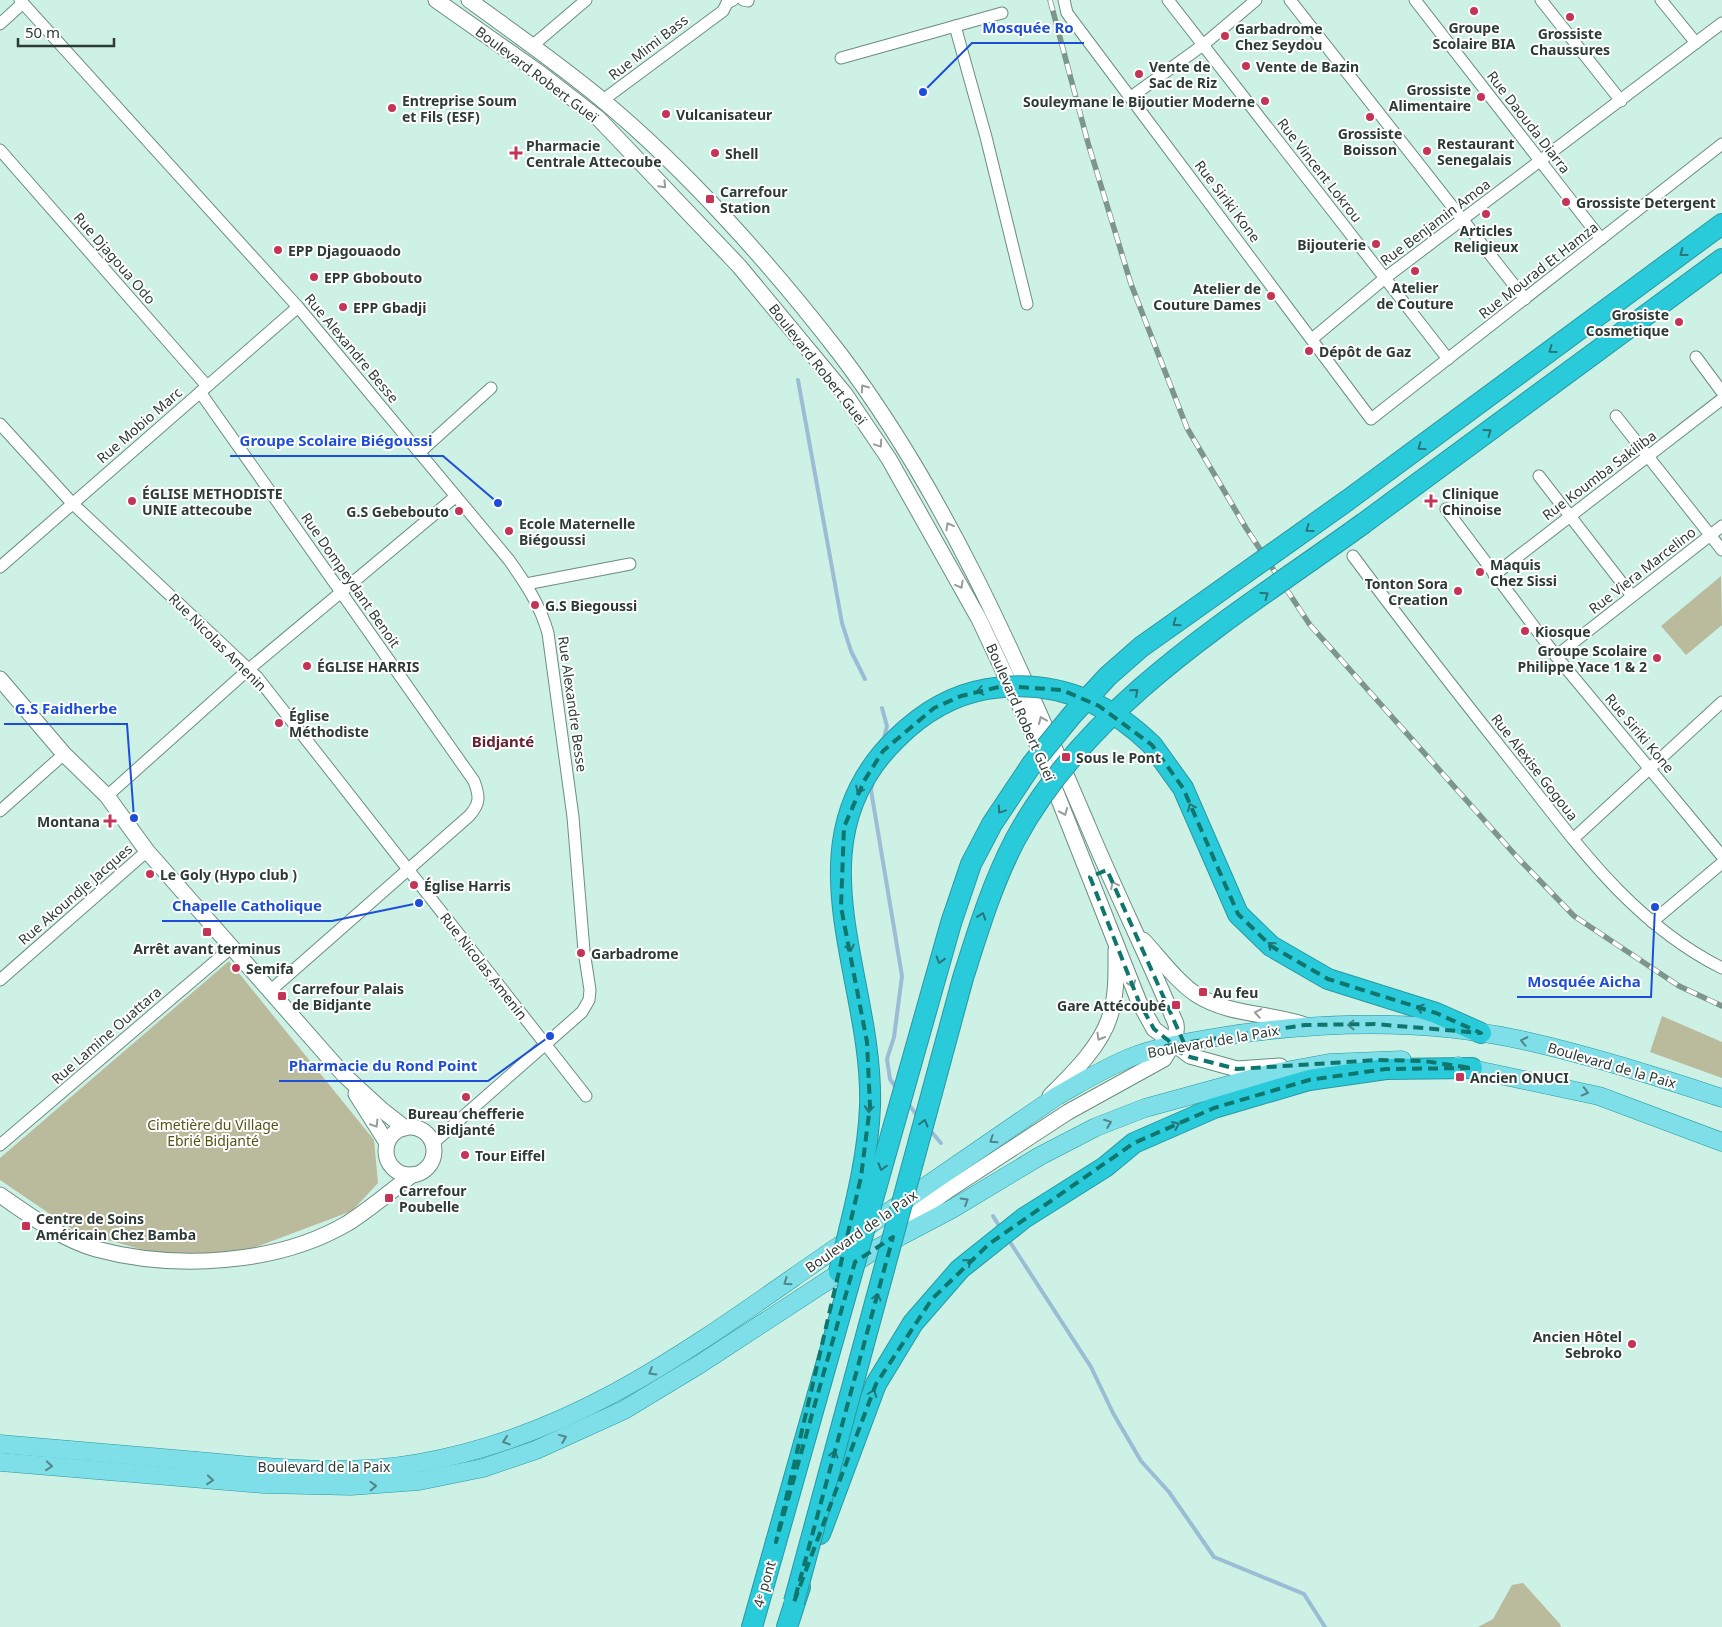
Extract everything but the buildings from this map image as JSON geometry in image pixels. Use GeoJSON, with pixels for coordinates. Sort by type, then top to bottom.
{"type":"FeatureCollection","features":[{"type":"Feature","properties":{"kind":"highway"},"geometry":{"type":"LineString","coordinates":[[776,1542],[948,932],[971,864],[992,824],[1032,764],[1072,715],[1108,676],[1141,647],[1348,500],[1722,224]]}},
{"type":"Feature","properties":{"kind":"highway"},"geometry":{"type":"LineString","coordinates":[[787,1627],[963,978],[996,880],[1015,839],[1044,794],[1085,742],[1134,693],[1187,651],[1722,259]]}},
{"type":"Feature","properties":{"kind":"highway"},"geometry":{"type":"LineString","coordinates":[[776,1542],[862,1177],[870,1106],[867,1042],[841,907],[841,848],[844,827],[850,809],[864,781],[883,751],[906,729],[948,701],[980,690],[1022,686],[1062,690],[1099,706],[1129,724],[1152,745],[1183,788],[1238,914],[1271,946],[1328,980],[1436,1013],[1481,1033]]}},
{"type":"Feature","properties":{"kind":"highway"},"geometry":{"type":"LineString","coordinates":[[794,1602],[876,1384],[913,1323],[954,1275],[989,1244],[1024,1218],[1104,1167],[1134,1143],[1214,1108],[1309,1080],[1386,1069],[1472,1068]]}},
{"type":"Feature","properties":{"kind":"highway","name":"4ᵉ pont"},"geometry":{"type":"LineString","coordinates":[[752,1627],[776,1542]]}},
{"type":"Feature","properties":{"kind":"main road","name":"Boulevard Robert Gueï"},"geometry":{"type":"LineString","coordinates":[[436,0],[541,74],[599,119],[739,266],[845,394],[889,459],[979,619],[1032,734],[1147,1018],[1154,1029],[1173,1045],[1178,1033],[1176,1024],[1018,664],[967,559],[935,500],[868,394],[839,353],[763,261],[658,150],[603,100],[469,0]]}},
{"type":"Feature","properties":{"kind":"main road"},"geometry":{"type":"LineString","coordinates":[[0,679],[64,754],[107,796],[147,851],[344,1076],[405,1128],[422,1131],[432,1144],[432,1161],[420,1173],[412,1175],[402,1174],[388,1162],[386,1153],[387,1143],[391,1136],[405,1128]]}},
{"type":"Feature","properties":{"kind":"main road","name":"Boulevard Robert Gueï"},"geometry":{"type":"LineString","coordinates":[[1134,929],[1177,978],[1197,995],[1216,1004],[1284,1018],[1305,1025]]}},
{"type":"Feature","properties":{"kind":"main road","name":"Boulevard Robert Gueï"},"geometry":{"type":"LineString","coordinates":[[1033,1112],[1082,1062],[1096,1044],[1110,1016],[1116,969],[1115,938]]}},
{"type":"Feature","properties":{"kind":"main road","name":"Boulevard de la Paix"},"geometry":{"type":"LineString","coordinates":[[0,1444],[255,1466],[351,1469],[418,1464],[472,1452],[521,1436],[577,1413],[622,1390],[689,1350],[1033,1112],[1092,1076],[1118,1063],[1173,1045],[1305,1025],[1382,1024],[1481,1033],[1526,1041],[1617,1064],[1722,1098]]}},
{"type":"Feature","properties":{"kind":"main road","name":"Boulevard de la Paix"},"geometry":{"type":"LineString","coordinates":[[1173,1045],[1203,1061],[1237,1069],[1378,1060],[1424,1061],[1472,1068],[1599,1096],[1722,1142]]}},
{"type":"Feature","properties":{"kind":"main road","name":"Boulevard de la Paix"},"geometry":{"type":"LineString","coordinates":[[876,1248],[920,1210],[947,1191],[1068,1112],[1164,1059],[1173,1045]]}},
{"type":"Feature","properties":{"kind":"main road","name":"Boulevard de la Paix"},"geometry":{"type":"LineString","coordinates":[[0,1462],[263,1484],[351,1486],[419,1481],[483,1468],[536,1450],[624,1410],[700,1364],[876,1248],[952,1209],[1040,1156],[1096,1128],[1145,1108],[1269,1074],[1329,1063]]}},
{"type":"Feature","properties":{"kind":"main road"},"geometry":{"type":"LineString","coordinates":[[344,1076],[387,1143]]}},
{"type":"Feature","properties":{"kind":"main road"},"geometry":{"type":"LineString","coordinates":[[0,1195],[58,1233],[95,1249],[133,1256],[172,1260],[224,1261],[274,1251],[315,1238],[348,1223],[412,1175]]}},
{"type":"Feature","properties":{"kind":"street"},"geometry":{"type":"LineString","coordinates":[[532,46],[586,0]]}},
{"type":"Feature","properties":{"kind":"street","name":"Rue Siriki Kone"},"geometry":{"type":"LineString","coordinates":[[1064,0],[1067,13],[1371,419]]}},
{"type":"Feature","properties":{"kind":"street","name":"Rue Vincent Lokrou"},"geometry":{"type":"LineString","coordinates":[[1168,0],[1448,359]]}},
{"type":"Feature","properties":{"kind":"street"},"geometry":{"type":"LineString","coordinates":[[1131,97],[1202,45],[1256,0]]}},
{"type":"Feature","properties":{"kind":"street"},"geometry":{"type":"LineString","coordinates":[[1290,0],[1525,298]]}},
{"type":"Feature","properties":{"kind":"street","name":"Rue Daouda Diarra"},"geometry":{"type":"LineString","coordinates":[[1415,0],[1601,239]]}},
{"type":"Feature","properties":{"kind":"street"},"geometry":{"type":"LineString","coordinates":[[1541,0],[1620,100]]}},
{"type":"Feature","properties":{"kind":"street"},"geometry":{"type":"LineString","coordinates":[[1661,0],[1696,43]]}},
{"type":"Feature","properties":{"kind":"street"},"geometry":{"type":"LineString","coordinates":[[0,24],[22,1]]}},
{"type":"Feature","properties":{"kind":"street","name":"Rue Alexandre Besse"},"geometry":{"type":"LineString","coordinates":[[22,1],[298,307],[509,560],[538,604],[548,633],[573,817],[584,951],[590,990],[589,1000],[582,1012],[432,1144]]}},
{"type":"Feature","properties":{"kind":"street","name":"Rue Mimi Bass"},"geometry":{"type":"LineString","coordinates":[[603,100],[723,10],[727,2]]}},
{"type":"Feature","properties":{"kind":"street"},"geometry":{"type":"LineString","coordinates":[[841,58],[1002,13]]}},
{"type":"Feature","properties":{"kind":"street","name":"Rue Benjamin Amoa"},"geometry":{"type":"LineString","coordinates":[[1312,339],[1385,278],[1722,23]]}},
{"type":"Feature","properties":{"kind":"street"},"geometry":{"type":"LineString","coordinates":[[955,26],[986,137],[1027,304]]}},
{"type":"Feature","properties":{"kind":"street","name":"Rue Mourad Et Hamza"},"geometry":{"type":"LineString","coordinates":[[1371,419],[1722,144]]}},
{"type":"Feature","properties":{"kind":"street","name":"Rue Djagoua Odo"},"geometry":{"type":"LineString","coordinates":[[0,150],[203,389]]}},
{"type":"Feature","properties":{"kind":"street","name":"Rue Mobio Marc"},"geometry":{"type":"LineString","coordinates":[[0,567],[298,307]]}},
{"type":"Feature","properties":{"kind":"street"},"geometry":{"type":"LineString","coordinates":[[1696,357],[1722,392]]}},
{"type":"Feature","properties":{"kind":"street"},"geometry":{"type":"LineString","coordinates":[[419,453],[491,388]]}},
{"type":"Feature","properties":{"kind":"street","name":"Rue Dompeydant Benoit"},"geometry":{"type":"LineString","coordinates":[[203,389],[474,781],[480,796],[477,807],[469,816],[270,991]]}},
{"type":"Feature","properties":{"kind":"street","name":"Rue Koumba Sakiliba"},"geometry":{"type":"LineString","coordinates":[[1494,575],[1722,399]]}},
{"type":"Feature","properties":{"kind":"street"},"geometry":{"type":"LineString","coordinates":[[1616,416],[1722,550]]}},
{"type":"Feature","properties":{"kind":"street","name":"Rue Nicolas Amenin"},"geometry":{"type":"LineString","coordinates":[[0,424],[72,503],[249,669],[408,868],[586,1096]]}},
{"type":"Feature","properties":{"kind":"street"},"geometry":{"type":"LineString","coordinates":[[1539,476],[1632,596]]}},
{"type":"Feature","properties":{"kind":"street"},"geometry":{"type":"LineString","coordinates":[[107,796],[249,669],[455,497]]}},
{"type":"Feature","properties":{"kind":"street","name":"Rue Siriki Kone"},"geometry":{"type":"LineString","coordinates":[[1446,509],[1556,656],[1722,856]]}},
{"type":"Feature","properties":{"kind":"street","name":"Rue Viera Marcelino"},"geometry":{"type":"LineString","coordinates":[[1556,656],[1722,526]]}},
{"type":"Feature","properties":{"kind":"street","name":"Rue Alexise Gogoua"},"geometry":{"type":"LineString","coordinates":[[1353,556],[1412,636],[1611,886],[1652,922],[1694,953],[1722,968]]}},
{"type":"Feature","properties":{"kind":"street"},"geometry":{"type":"LineString","coordinates":[[526,584],[630,564]]}},
{"type":"Feature","properties":{"kind":"street"},"geometry":{"type":"LineString","coordinates":[[1573,838],[1722,702]]}},
{"type":"Feature","properties":{"kind":"street"},"geometry":{"type":"LineString","coordinates":[[0,811],[64,754]]}},
{"type":"Feature","properties":{"kind":"street","name":"Rue Akoundje Jacques"},"geometry":{"type":"LineString","coordinates":[[0,980],[147,851]]}},
{"type":"Feature","properties":{"kind":"street"},"geometry":{"type":"LineString","coordinates":[[1652,922],[1722,863]]}},
{"type":"Feature","properties":{"kind":"street","name":"Rue Lamine Ouattara"},"geometry":{"type":"LineString","coordinates":[[0,1146],[232,947]]}},
{"type":"Feature","properties":{"kind":"highlighted area"},"geometry":{"type":"Polygon","coordinates":[[[1003,686],[1062,690],[1099,706],[1152,745],[1183,788],[1238,914],[1271,946],[1328,979],[1436,1013],[1481,1033],[1375,1024],[1305,1025],[1184,1043],[1107,870],[1090,877],[1139,1002],[1154,1029],[1174,1045],[1166,1046],[1190,1057],[1237,1069],[1378,1060],[1424,1061],[1472,1068],[1386,1069],[1309,1080],[1214,1108],[1134,1143],[989,1244],[932,1299],[876,1384],[794,1602],[893,1237],[855,1262],[776,1542],[861,1177],[870,1106],[867,1042],[841,907],[844,827],[864,781],[883,751],[934,708],[961,696],[1003,686]]]}},
{"type":"Feature","properties":{"kind":"green space"},"geometry":{"type":"Polygon","coordinates":[[[1721,576],[1722,625],[1686,655],[1661,626],[1721,576]]]}},
{"type":"Feature","properties":{"kind":"green space","name":"Cimetière du Village Ebrié Bidjanté"},"geometry":{"type":"Polygon","coordinates":[[[229,961],[374,1140],[378,1183],[352,1211],[248,1250],[169,1257],[75,1231],[0,1180],[0,1158],[229,961]]]}},
{"type":"Feature","properties":{"kind":"green space"},"geometry":{"type":"Polygon","coordinates":[[[1662,1016],[1722,1042],[1722,1078],[1650,1052],[1662,1016]]]}},
{"type":"Feature","properties":{"kind":"green space"},"geometry":{"type":"Polygon","coordinates":[[[1523,1583],[1561,1627],[1478,1627],[1493,1619],[1512,1585],[1523,1583]]]}},
{"type":"Feature","properties":{"kind":"waterway"},"geometry":{"type":"LineString","coordinates":[[798,380],[842,623],[851,651],[865,679]]}},
{"type":"Feature","properties":{"kind":"waterway"},"geometry":{"type":"LineString","coordinates":[[882,708],[887,726],[883,742]]}},
{"type":"Feature","properties":{"kind":"waterway"},"geometry":{"type":"LineString","coordinates":[[873,782],[871,790],[902,976],[894,1037],[887,1059],[890,1079],[897,1089]]}},
{"type":"Feature","properties":{"kind":"waterway"},"geometry":{"type":"LineString","coordinates":[[907,1102],[918,1117]]}},
{"type":"Feature","properties":{"kind":"waterway"},"geometry":{"type":"LineString","coordinates":[[929,1129],[941,1143]]}},
{"type":"Feature","properties":{"kind":"waterway"},"geometry":{"type":"LineString","coordinates":[[993,1216],[1001,1229]]}},
{"type":"Feature","properties":{"kind":"waterway"},"geometry":{"type":"LineString","coordinates":[[1008,1239],[1091,1367],[1113,1413],[1141,1461],[1169,1492],[1214,1557],[1304,1594],[1325,1627]]}},
{"type":"Feature","properties":{"kind":"railway"},"geometry":{"type":"LineString","coordinates":[[1050,0],[1088,143],[1131,284],[1187,428],[1246,528],[1310,625],[1517,857],[1574,916],[1679,986],[1722,1006]]}},
{"type":"Feature","properties":{"kind":"place","name":"Groupe Scolaire BIA"},"geometry":{"type":"Point","coordinates":[1474,11]}},
{"type":"Feature","properties":{"kind":"place","name":"Grossiste Chaussures"},"geometry":{"type":"Point","coordinates":[1570,17]}},
{"type":"Feature","properties":{"kind":"place","name":"Garbadrome Chez Seydou"},"geometry":{"type":"Point","coordinates":[1225,36]}},
{"type":"Feature","properties":{"kind":"place","name":"Vente de Bazin"},"geometry":{"type":"Point","coordinates":[1246,66]}},
{"type":"Feature","properties":{"kind":"place","name":"Vente de Sac de Riz"},"geometry":{"type":"Point","coordinates":[1139,74]}},
{"type":"Feature","properties":{"kind":"place","name":"Mosquée Ro"},"geometry":{"type":"Point","coordinates":[923,92]}},
{"type":"Feature","properties":{"kind":"place","name":"Grossiste Alimentaire"},"geometry":{"type":"Point","coordinates":[1481,97]}},
{"type":"Feature","properties":{"kind":"place","name":"Souleymane le Bijoutier Moderne"},"geometry":{"type":"Point","coordinates":[1265,101]}},
{"type":"Feature","properties":{"kind":"place","name":"Entreprise Soum et Fils (ESF)"},"geometry":{"type":"Point","coordinates":[392,108]}},
{"type":"Feature","properties":{"kind":"place","name":"Vulcanisateur"},"geometry":{"type":"Point","coordinates":[666,114]}},
{"type":"Feature","properties":{"kind":"place","name":"Grossiste Boisson"},"geometry":{"type":"Point","coordinates":[1370,117]}},
{"type":"Feature","properties":{"kind":"place","name":"Restaurant Senegalais"},"geometry":{"type":"Point","coordinates":[1427,151]}},
{"type":"Feature","properties":{"kind":"place","name":"Pharmacie Centrale Attecoube"},"geometry":{"type":"Point","coordinates":[516,153]}},
{"type":"Feature","properties":{"kind":"place","name":"Shell"},"geometry":{"type":"Point","coordinates":[715,153]}},
{"type":"Feature","properties":{"kind":"place","name":"Carrefour Station"},"geometry":{"type":"Point","coordinates":[710,199]}},
{"type":"Feature","properties":{"kind":"place","name":"Grossiste Detergent"},"geometry":{"type":"Point","coordinates":[1566,202]}},
{"type":"Feature","properties":{"kind":"place","name":"Articles Religieux"},"geometry":{"type":"Point","coordinates":[1486,214]}},
{"type":"Feature","properties":{"kind":"place","name":"Bijouterie"},"geometry":{"type":"Point","coordinates":[1376,244]}},
{"type":"Feature","properties":{"kind":"place","name":"EPP Djagouaodo"},"geometry":{"type":"Point","coordinates":[278,250]}},
{"type":"Feature","properties":{"kind":"place","name":"Atelier de Couture"},"geometry":{"type":"Point","coordinates":[1415,271]}},
{"type":"Feature","properties":{"kind":"place","name":"EPP Gbobouto"},"geometry":{"type":"Point","coordinates":[314,277]}},
{"type":"Feature","properties":{"kind":"place","name":"Atelier de Couture Dames"},"geometry":{"type":"Point","coordinates":[1271,296]}},
{"type":"Feature","properties":{"kind":"place","name":"EPP Gbadji"},"geometry":{"type":"Point","coordinates":[343,307]}},
{"type":"Feature","properties":{"kind":"place","name":"Grosiste Cosmetique"},"geometry":{"type":"Point","coordinates":[1679,322]}},
{"type":"Feature","properties":{"kind":"place","name":"Dépôt de Gaz"},"geometry":{"type":"Point","coordinates":[1309,351]}},
{"type":"Feature","properties":{"kind":"place","name":"ÉGLISE METHODISTE UNIE attecoube"},"geometry":{"type":"Point","coordinates":[132,501]}},
{"type":"Feature","properties":{"kind":"place","name":"Clinique Chinoise"},"geometry":{"type":"Point","coordinates":[1431,501]}},
{"type":"Feature","properties":{"kind":"place","name":"Groupe Scolaire Biégoussi"},"geometry":{"type":"Point","coordinates":[498,503]}},
{"type":"Feature","properties":{"kind":"place","name":"G.S Gebebouto"},"geometry":{"type":"Point","coordinates":[459,511]}},
{"type":"Feature","properties":{"kind":"place","name":"Ecole Maternelle Biégoussi"},"geometry":{"type":"Point","coordinates":[509,531]}},
{"type":"Feature","properties":{"kind":"place","name":"Maquis Chez Sissi"},"geometry":{"type":"Point","coordinates":[1480,572]}},
{"type":"Feature","properties":{"kind":"place","name":"Tonton Sora Creation"},"geometry":{"type":"Point","coordinates":[1458,591]}},
{"type":"Feature","properties":{"kind":"place","name":"G.S Biegoussi"},"geometry":{"type":"Point","coordinates":[535,605]}},
{"type":"Feature","properties":{"kind":"place","name":"Kiosque"},"geometry":{"type":"Point","coordinates":[1525,631]}},
{"type":"Feature","properties":{"kind":"place","name":"Groupe Scolaire Philippe Yace 1 & 2"},"geometry":{"type":"Point","coordinates":[1657,658]}},
{"type":"Feature","properties":{"kind":"place","name":"ÉGLISE HARRIS"},"geometry":{"type":"Point","coordinates":[307,666]}},
{"type":"Feature","properties":{"kind":"place","name":"Église Méthodiste"},"geometry":{"type":"Point","coordinates":[279,723]}},
{"type":"Feature","properties":{"kind":"place","name":"Sous le Pont"},"geometry":{"type":"Point","coordinates":[1066,757]}},
{"type":"Feature","properties":{"kind":"place","name":"G.S Faidherbe"},"geometry":{"type":"Point","coordinates":[134,818]}},
{"type":"Feature","properties":{"kind":"place","name":"Montana"},"geometry":{"type":"Point","coordinates":[110,821]}},
{"type":"Feature","properties":{"kind":"place","name":"Le Goly (Hypo club )"},"geometry":{"type":"Point","coordinates":[150,874]}},
{"type":"Feature","properties":{"kind":"place","name":"Église Harris"},"geometry":{"type":"Point","coordinates":[414,885]}},
{"type":"Feature","properties":{"kind":"place","name":"Chapelle Catholique"},"geometry":{"type":"Point","coordinates":[419,903]}},
{"type":"Feature","properties":{"kind":"place","name":"Mosquée Aicha"},"geometry":{"type":"Point","coordinates":[1655,907]}},
{"type":"Feature","properties":{"kind":"place","name":"Arrêt avant terminus"},"geometry":{"type":"Point","coordinates":[207,932]}},
{"type":"Feature","properties":{"kind":"place","name":"Garbadrome"},"geometry":{"type":"Point","coordinates":[581,953]}},
{"type":"Feature","properties":{"kind":"place","name":"Semifa"},"geometry":{"type":"Point","coordinates":[236,968]}},
{"type":"Feature","properties":{"kind":"place","name":"Au feu"},"geometry":{"type":"Point","coordinates":[1203,992]}},
{"type":"Feature","properties":{"kind":"place","name":"Carrefour Palais de Bidjante"},"geometry":{"type":"Point","coordinates":[282,996]}},
{"type":"Feature","properties":{"kind":"place","name":"Gare Attécoubé"},"geometry":{"type":"Point","coordinates":[1176,1005]}},
{"type":"Feature","properties":{"kind":"place","name":"Pharmacie du Rond Point"},"geometry":{"type":"Point","coordinates":[550,1036]}},
{"type":"Feature","properties":{"kind":"place","name":"Ancien ONUCI"},"geometry":{"type":"Point","coordinates":[1460,1077]}},
{"type":"Feature","properties":{"kind":"place","name":"Bureau chefferie Bidjanté"},"geometry":{"type":"Point","coordinates":[466,1097]}},
{"type":"Feature","properties":{"kind":"place","name":"Tour Eiffel"},"geometry":{"type":"Point","coordinates":[465,1155]}},
{"type":"Feature","properties":{"kind":"place","name":"Carrefour Poubelle"},"geometry":{"type":"Point","coordinates":[389,1198]}},
{"type":"Feature","properties":{"kind":"place","name":"Centre de Soins Américain Chez Bamba"},"geometry":{"type":"Point","coordinates":[26,1226]}},
{"type":"Feature","properties":{"kind":"place","name":"Ancien Hôtel Sebroko"},"geometry":{"type":"Point","coordinates":[1632,1344]}},
{"type":"Feature","properties":{"kind":"district","name":"Bidjanté"},"geometry":{"type":"Point","coordinates":[503,741]}}]}
